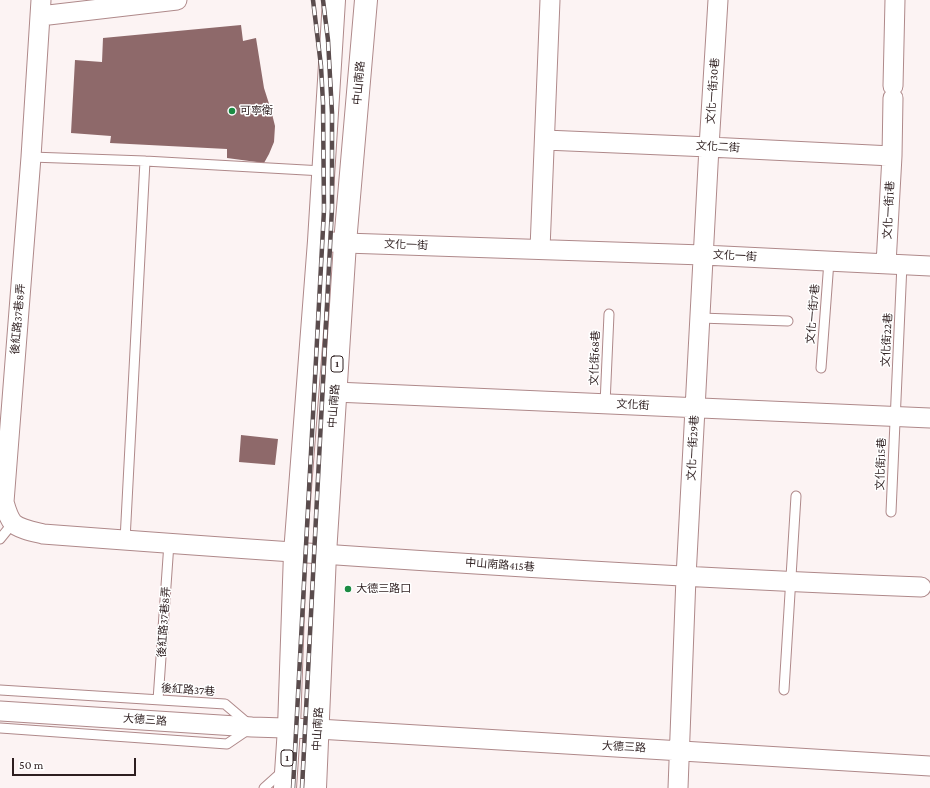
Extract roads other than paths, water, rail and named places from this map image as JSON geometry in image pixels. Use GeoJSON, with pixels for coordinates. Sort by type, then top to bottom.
{"type":"FeatureCollection","features":[{"type":"Feature","properties":{"kind":"main road","name":"中山南路"},"geometry":{"type":"LineString","coordinates":[[315,788],[318,729],[312,554],[319,241],[334,0]]}},
{"type":"Feature","properties":{"kind":"main road","name":"中山南路"},"geometry":{"type":"LineString","coordinates":[[286,778],[289,728],[335,392],[345,243],[366,0]]}},
{"type":"Feature","properties":{"kind":"street"},"geometry":{"type":"LineString","coordinates":[[41,8],[177,0]]}},
{"type":"Feature","properties":{"kind":"street"},"geometry":{"type":"LineString","coordinates":[[540,249],[550,0]]}},
{"type":"Feature","properties":{"kind":"street","name":"文化一街30巷"},"geometry":{"type":"LineString","coordinates":[[704,255],[718,0]]}},
{"type":"Feature","properties":{"kind":"street","name":"文化一街1巷"},"geometry":{"type":"LineString","coordinates":[[894,264],[892,156],[895,0]]}},
{"type":"Feature","properties":{"kind":"street","name":"後紅路37巷8弄"},"geometry":{"type":"LineString","coordinates":[[13,523],[7,513],[4,502],[41,8]]}},
{"type":"Feature","properties":{"kind":"street","name":"文化二街"},"geometry":{"type":"LineString","coordinates":[[544,140],[892,156]]}},
{"type":"Feature","properties":{"kind":"street","name":"文化一街"},"geometry":{"type":"LineString","coordinates":[[319,241],[704,255],[930,266]]}},
{"type":"Feature","properties":{"kind":"street","name":"文化一街29巷"},"geometry":{"type":"LineString","coordinates":[[678,788],[686,577],[704,255]]}},
{"type":"Feature","properties":{"kind":"street","name":"文化街"},"geometry":{"type":"LineString","coordinates":[[335,392],[930,418]]}},
{"type":"Feature","properties":{"kind":"street"},"geometry":{"type":"LineString","coordinates":[[13,523],[28,530],[43,534],[312,554]]}},
{"type":"Feature","properties":{"kind":"street","name":"中山南路415巷"},"geometry":{"type":"LineString","coordinates":[[312,554],[686,577]]}},
{"type":"Feature","properties":{"kind":"street"},"geometry":{"type":"LineString","coordinates":[[686,577],[921,587]]}},
{"type":"Feature","properties":{"kind":"street","name":"大德三路"},"geometry":{"type":"LineString","coordinates":[[0,711],[930,766]]}},
{"type":"Feature","properties":{"kind":"street"},"geometry":{"type":"LineString","coordinates":[[679,750],[689,788]]}},
{"type":"Feature","properties":{"kind":"lane"},"geometry":{"type":"LineString","coordinates":[[31,157],[145,161],[324,171]]}},
{"type":"Feature","properties":{"kind":"lane"},"geometry":{"type":"LineString","coordinates":[[125,540],[145,161]]}},
{"type":"Feature","properties":{"kind":"lane","name":"文化一街7巷"},"geometry":{"type":"LineString","coordinates":[[821,368],[829,261]]}},
{"type":"Feature","properties":{"kind":"lane","name":"文化街22巷"},"geometry":{"type":"LineString","coordinates":[[894,264],[895,416]]}},
{"type":"Feature","properties":{"kind":"lane","name":"文化街68巷"},"geometry":{"type":"LineString","coordinates":[[605,404],[609,314]]}},
{"type":"Feature","properties":{"kind":"lane"},"geometry":{"type":"LineString","coordinates":[[700,318],[788,321]]}},
{"type":"Feature","properties":{"kind":"lane","name":"文化街15巷"},"geometry":{"type":"LineString","coordinates":[[891,512],[895,416]]}},
{"type":"Feature","properties":{"kind":"lane"},"geometry":{"type":"LineString","coordinates":[[784,690],[796,496]]}},
{"type":"Feature","properties":{"kind":"lane"},"geometry":{"type":"LineString","coordinates":[[0,539],[13,523]]}},
{"type":"Feature","properties":{"kind":"lane","name":"後紅路37巷8弄"},"geometry":{"type":"LineString","coordinates":[[158,700],[170,543]]}},
{"type":"Feature","properties":{"kind":"lane","name":"後紅路37巷"},"geometry":{"type":"LineString","coordinates":[[0,690],[225,704],[252,727]]}},
{"type":"Feature","properties":{"kind":"lane"},"geometry":{"type":"LineString","coordinates":[[0,728],[227,744],[252,727]]}},
{"type":"Feature","properties":{"kind":"lane"},"geometry":{"type":"LineString","coordinates":[[264,788],[286,778]]}},
{"type":"Feature","properties":{"kind":"railway"},"geometry":{"type":"LineString","coordinates":[[293,788],[324,210],[323,103],[321,66],[313,0]]}},
{"type":"Feature","properties":{"kind":"railway"},"geometry":{"type":"LineString","coordinates":[[302,788],[332,208],[332,113],[328,40],[323,0]]}},
{"type":"Feature","properties":{"kind":"place","name":"可寧衛"},"geometry":{"type":"Point","coordinates":[232,111]}},
{"type":"Feature","properties":{"kind":"place","name":"大德三路口"},"geometry":{"type":"Point","coordinates":[348,589]}}]}
